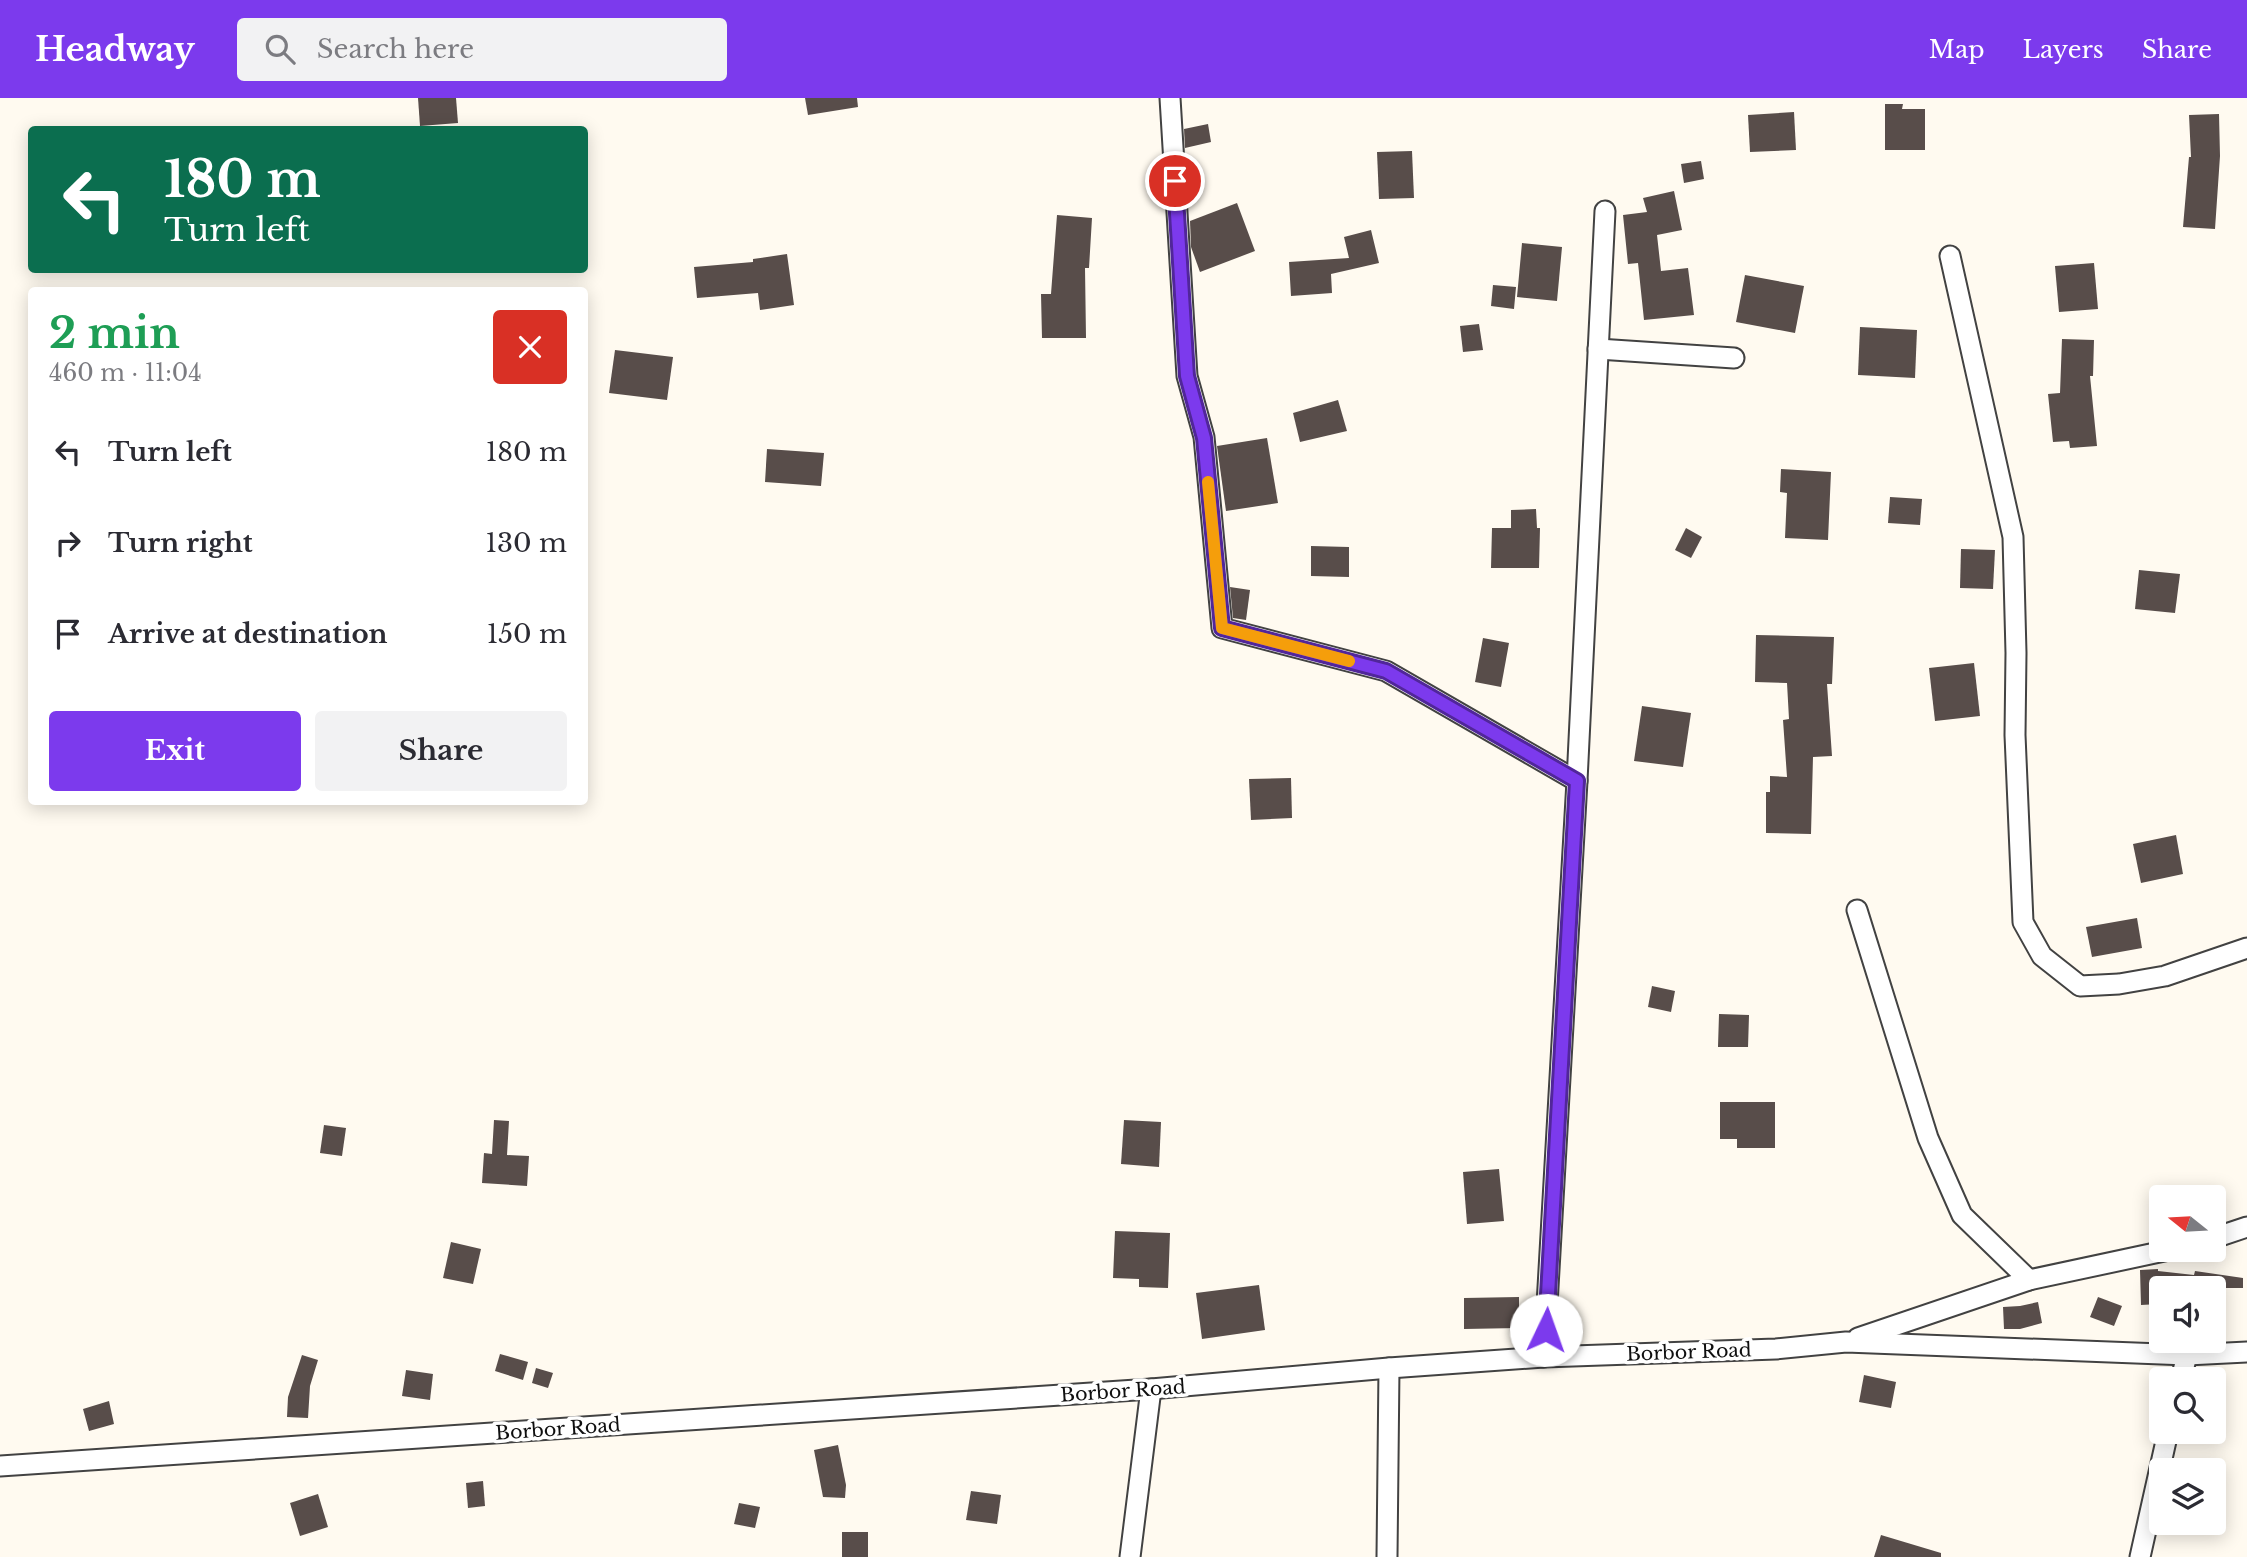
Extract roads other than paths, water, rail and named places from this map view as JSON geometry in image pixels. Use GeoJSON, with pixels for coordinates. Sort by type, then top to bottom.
{"type":"FeatureCollection","features":[{"type":"Feature","properties":{"kind":"street"},"geometry":{"type":"LineString","coordinates":[[1170,98],[1187,376],[1204,438],[1222,628],[1386,671],[1577,781]]}},
{"type":"Feature","properties":{"kind":"street"},"geometry":{"type":"LineString","coordinates":[[1544,1357],[1577,781],[1605,211]]}},
{"type":"Feature","properties":{"kind":"street"},"geometry":{"type":"LineString","coordinates":[[1950,256],[2014,537],[2015,735],[2023,922],[2042,956],[2080,986],[2119,984],[2165,976],[2247,948]]}},
{"type":"Feature","properties":{"kind":"street"},"geometry":{"type":"LineString","coordinates":[[1598,349],[1734,358]]}},
{"type":"Feature","properties":{"kind":"street"},"geometry":{"type":"LineString","coordinates":[[1857,910],[1928,1138],[1962,1215],[2029,1280]]}},
{"type":"Feature","properties":{"kind":"street"},"geometry":{"type":"LineString","coordinates":[[2226,1234],[2247,1227]]}},
{"type":"Feature","properties":{"kind":"street"},"geometry":{"type":"LineString","coordinates":[[1846,1342],[2029,1280],[2149,1254]]}},
{"type":"Feature","properties":{"kind":"street","name":"Borbor Road"},"geometry":{"type":"LineString","coordinates":[[0,1466],[1151,1389],[1544,1357],[1776,1349],[1846,1342],[2187,1355],[2247,1352]]}},
{"type":"Feature","properties":{"kind":"street"},"geometry":{"type":"LineString","coordinates":[[2184,1367],[2187,1355]]}},
{"type":"Feature","properties":{"kind":"street"},"geometry":{"type":"LineString","coordinates":[[1387,1557],[1389,1368]]}},
{"type":"Feature","properties":{"kind":"street"},"geometry":{"type":"LineString","coordinates":[[1130,1557],[1151,1389]]}},
{"type":"Feature","properties":{"kind":"street"},"geometry":{"type":"LineString","coordinates":[[2140,1557],[2165,1444]]}}]}
